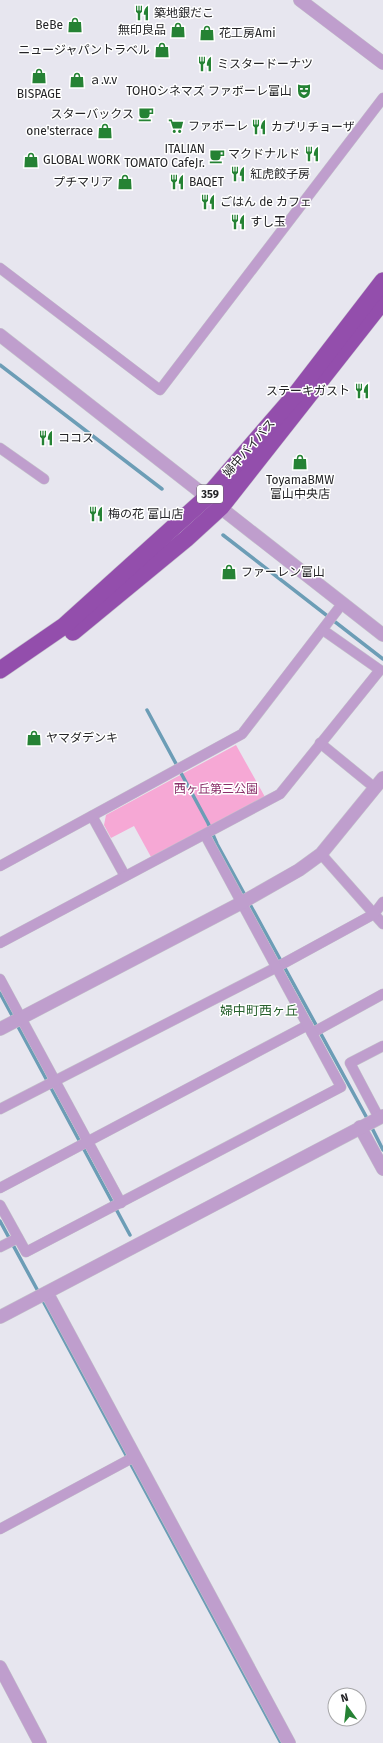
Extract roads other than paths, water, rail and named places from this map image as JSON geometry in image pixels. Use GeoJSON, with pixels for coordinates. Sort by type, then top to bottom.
{"type":"FeatureCollection","features":[{"type":"Feature","properties":{"kind":"highway","name":"婦中バイパス"},"geometry":{"type":"LineString","coordinates":[[0,670],[64,626],[207,497],[296,394],[383,281]]}},
{"type":"Feature","properties":{"kind":"highway","name":"婦中バイパス"},"geometry":{"type":"LineString","coordinates":[[0,680],[42,656],[97,613],[221,507],[383,301]]}},
{"type":"Feature","properties":{"kind":"street"},"geometry":{"type":"LineString","coordinates":[[300,0],[383,63]]}},
{"type":"Feature","properties":{"kind":"street"},"geometry":{"type":"LineString","coordinates":[[0,268],[160,390],[383,98]]}},
{"type":"Feature","properties":{"kind":"street"},"geometry":{"type":"LineString","coordinates":[[0,335],[383,635]]}},
{"type":"Feature","properties":{"kind":"street"},"geometry":{"type":"LineString","coordinates":[[0,448],[44,479]]}},
{"type":"Feature","properties":{"kind":"street"},"geometry":{"type":"LineString","coordinates":[[0,866],[242,734],[342,604]]}},
{"type":"Feature","properties":{"kind":"street"},"geometry":{"type":"LineString","coordinates":[[0,943],[280,794],[380,670],[323,630]]}},
{"type":"Feature","properties":{"kind":"street"},"geometry":{"type":"LineString","coordinates":[[0,1029],[241,902],[299,870],[321,854],[379,783],[320,743]]}},
{"type":"Feature","properties":{"kind":"street"},"geometry":{"type":"LineString","coordinates":[[92,816],[125,876]]}},
{"type":"Feature","properties":{"kind":"street"},"geometry":{"type":"LineString","coordinates":[[0,1205],[26,1252],[341,1087],[205,835]]}},
{"type":"Feature","properties":{"kind":"street"},"geometry":{"type":"LineString","coordinates":[[321,854],[383,924]]}},
{"type":"Feature","properties":{"kind":"street"},"geometry":{"type":"LineString","coordinates":[[0,1109],[277,967],[374,914],[383,902]]}},
{"type":"Feature","properties":{"kind":"street"},"geometry":{"type":"LineString","coordinates":[[0,979],[121,1203]]}},
{"type":"Feature","properties":{"kind":"street"},"geometry":{"type":"LineString","coordinates":[[0,1188],[87,1142],[310,1029],[383,994]]}},
{"type":"Feature","properties":{"kind":"street"},"geometry":{"type":"LineString","coordinates":[[0,1317],[381,1117],[350,1063],[383,1046]]}},
{"type":"Feature","properties":{"kind":"street"},"geometry":{"type":"LineString","coordinates":[[360,1127],[383,1169]]}},
{"type":"Feature","properties":{"kind":"street"},"geometry":{"type":"LineString","coordinates":[[0,1247],[18,1238]]}},
{"type":"Feature","properties":{"kind":"street"},"geometry":{"type":"LineString","coordinates":[[47,1293],[289,1743]]}},
{"type":"Feature","properties":{"kind":"street"},"geometry":{"type":"LineString","coordinates":[[0,1529],[134,1457]]}},
{"type":"Feature","properties":{"kind":"street"},"geometry":{"type":"LineString","coordinates":[[0,1667],[40,1743]]}},
{"type":"Feature","properties":{"kind":"waterway"},"geometry":{"type":"LineString","coordinates":[[0,365],[162,489]]}},
{"type":"Feature","properties":{"kind":"waterway"},"geometry":{"type":"LineString","coordinates":[[223,535],[383,659]]}},
{"type":"Feature","properties":{"kind":"waterway"},"geometry":{"type":"LineString","coordinates":[[147,710],[208,823],[217,844],[368,1120]]}},
{"type":"Feature","properties":{"kind":"waterway"},"geometry":{"type":"LineString","coordinates":[[0,993],[130,1235]]}},
{"type":"Feature","properties":{"kind":"waterway"},"geometry":{"type":"LineString","coordinates":[[371,1126],[383,1150]]}},
{"type":"Feature","properties":{"kind":"waterway"},"geometry":{"type":"LineString","coordinates":[[0,1221],[39,1293]]}},
{"type":"Feature","properties":{"kind":"waterway"},"geometry":{"type":"LineString","coordinates":[[42,1299],[281,1743]]}},
{"type":"Feature","properties":{"kind":"place","name":"築地銀だこ"},"geometry":{"type":"Point","coordinates":[142,13]}},
{"type":"Feature","properties":{"kind":"place","name":"BeBe"},"geometry":{"type":"Point","coordinates":[75,25]}},
{"type":"Feature","properties":{"kind":"place","name":"無印良品"},"geometry":{"type":"Point","coordinates":[178,30]}},
{"type":"Feature","properties":{"kind":"place","name":"花工房Ami"},"geometry":{"type":"Point","coordinates":[207,33]}},
{"type":"Feature","properties":{"kind":"place","name":"ニュージャパントラベル"},"geometry":{"type":"Point","coordinates":[162,50]}},
{"type":"Feature","properties":{"kind":"place","name":"ミスタードーナツ"},"geometry":{"type":"Point","coordinates":[205,64]}},
{"type":"Feature","properties":{"kind":"place","name":"BISPAGE"},"geometry":{"type":"Point","coordinates":[39,76]}},
{"type":"Feature","properties":{"kind":"place","name":"ａ.v.v"},"geometry":{"type":"Point","coordinates":[77,80]}},
{"type":"Feature","properties":{"kind":"place","name":"TOHOシネマズ ファボーレ富山"},"geometry":{"type":"Point","coordinates":[304,91]}},
{"type":"Feature","properties":{"kind":"place","name":"スターバックス"},"geometry":{"type":"Point","coordinates":[146,114]}},
{"type":"Feature","properties":{"kind":"place","name":"ファボーレ"},"geometry":{"type":"Point","coordinates":[176,126]}},
{"type":"Feature","properties":{"kind":"place","name":"カプリチョーザ"},"geometry":{"type":"Point","coordinates":[259,127]}},
{"type":"Feature","properties":{"kind":"place","name":"one'sterrace"},"geometry":{"type":"Point","coordinates":[105,131]}},
{"type":"Feature","properties":{"kind":"place","name":"マクドナルド"},"geometry":{"type":"Point","coordinates":[312,154]}},
{"type":"Feature","properties":{"kind":"place","name":"ITALIAN TOMATO CafeJr."},"geometry":{"type":"Point","coordinates":[217,156]}},
{"type":"Feature","properties":{"kind":"place","name":"GLOBAL WORK"},"geometry":{"type":"Point","coordinates":[31,160]}},
{"type":"Feature","properties":{"kind":"place","name":"紅虎餃子房"},"geometry":{"type":"Point","coordinates":[238,174]}},
{"type":"Feature","properties":{"kind":"place","name":"プチマリア"},"geometry":{"type":"Point","coordinates":[125,182]}},
{"type":"Feature","properties":{"kind":"place","name":"BAQET"},"geometry":{"type":"Point","coordinates":[177,182]}},
{"type":"Feature","properties":{"kind":"place","name":"ごはん de カフェ"},"geometry":{"type":"Point","coordinates":[208,202]}},
{"type":"Feature","properties":{"kind":"place","name":"すし玉"},"geometry":{"type":"Point","coordinates":[238,222]}},
{"type":"Feature","properties":{"kind":"place","name":"ステーキガスト"},"geometry":{"type":"Point","coordinates":[362,391]}},
{"type":"Feature","properties":{"kind":"place","name":"ココス"},"geometry":{"type":"Point","coordinates":[46,438]}},
{"type":"Feature","properties":{"kind":"place","name":"ToyamaBMW 富山中央店"},"geometry":{"type":"Point","coordinates":[300,462]}},
{"type":"Feature","properties":{"kind":"place","name":"梅の花 富山店"},"geometry":{"type":"Point","coordinates":[96,514]}},
{"type":"Feature","properties":{"kind":"place","name":"ファーレン富山"},"geometry":{"type":"Point","coordinates":[229,572]}},
{"type":"Feature","properties":{"kind":"place","name":"ヤマダデンキ"},"geometry":{"type":"Point","coordinates":[34,738]}},
{"type":"Feature","properties":{"kind":"district","name":"婦中町西ヶ丘"},"geometry":{"type":"Point","coordinates":[259,1010]}},
{"type":"Feature","properties":{"kind":"park label","name":"西ヶ丘第三公園"},"geometry":{"type":"Point","coordinates":[216,789]}}]}
